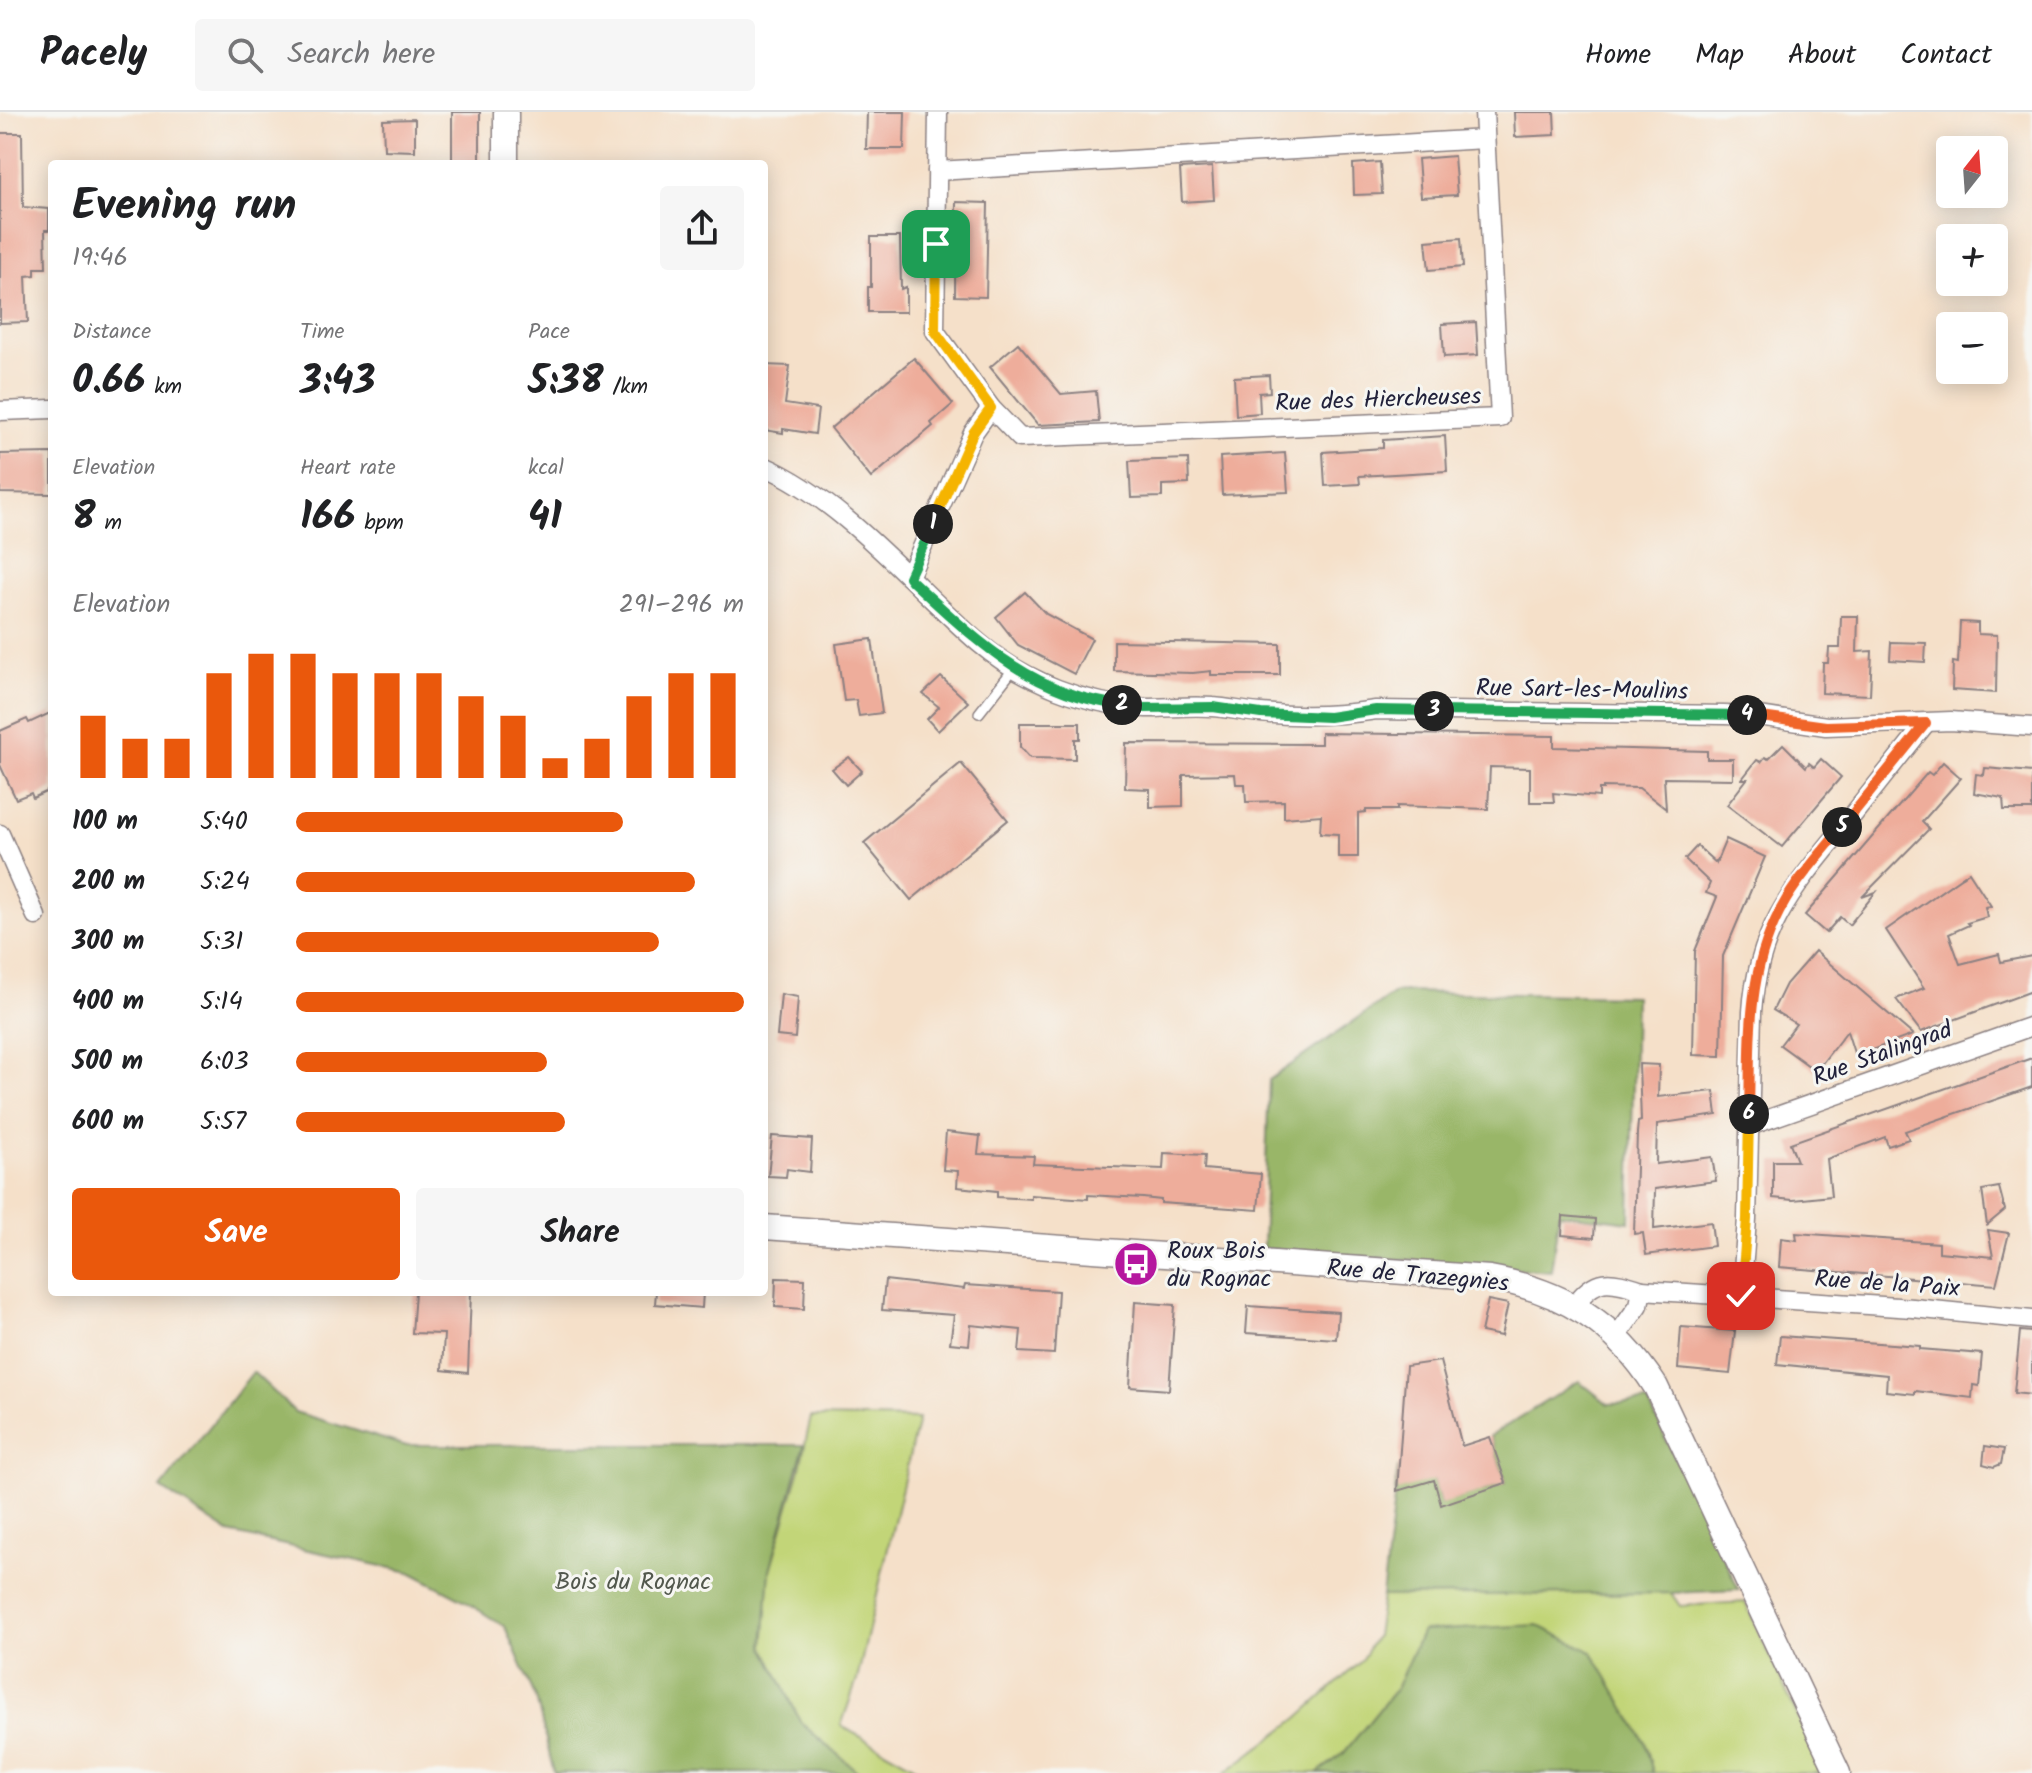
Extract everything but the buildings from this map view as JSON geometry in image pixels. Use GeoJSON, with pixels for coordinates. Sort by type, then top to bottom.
{"type":"FeatureCollection","features":[{"type":"Feature","properties":{"kind":"main road"},"geometry":{"type":"LineString","coordinates":[[506,112],[506,160]]}},
{"type":"Feature","properties":{"kind":"main road","name":"Rue de Trazegnies"},"geometry":{"type":"LineString","coordinates":[[768,1227],[1490,1278],[1536,1289],[1574,1306],[1616,1337],[1644,1368],[1669,1411],[1838,1773]]}},
{"type":"Feature","properties":{"kind":"street"},"geometry":{"type":"LineString","coordinates":[[909,577],[973,433],[991,408],[935,331],[938,112]]}},
{"type":"Feature","properties":{"kind":"street","name":"Rue des Hiercheuses"},"geometry":{"type":"LineString","coordinates":[[991,408],[1020,438],[1500,418],[1484,112]]}},
{"type":"Feature","properties":{"kind":"street"},"geometry":{"type":"LineString","coordinates":[[937,171],[1485,139]]}},
{"type":"Feature","properties":{"kind":"street"},"geometry":{"type":"LineString","coordinates":[[0,411],[48,409]]}},
{"type":"Feature","properties":{"kind":"street","name":"Rue Sart-les-Moulins"},"geometry":{"type":"LineString","coordinates":[[768,468],[843,517],[981,645],[1065,693],[1099,702],[1145,708],[1213,707],[1261,714],[1329,717],[1376,710],[1759,716],[1826,726],[1951,721],[2032,727]]}},
{"type":"Feature","properties":{"kind":"street"},"geometry":{"type":"LineString","coordinates":[[1741,1296],[1747,1219],[1753,988],[1761,952],[1787,897],[1926,723]]}},
{"type":"Feature","properties":{"kind":"street"},"geometry":{"type":"LineString","coordinates":[[0,834],[36,916]]}},
{"type":"Feature","properties":{"kind":"street","name":"Rue Stalingrad"},"geometry":{"type":"LineString","coordinates":[[1749,1126],[2032,1026]]}},
{"type":"Feature","properties":{"kind":"street","name":"Rue de la Paix"},"geometry":{"type":"LineString","coordinates":[[1574,1306],[1591,1286],[1602,1282],[1620,1282],[1642,1290],[2032,1320]]}},
{"type":"Feature","properties":{"kind":"street"},"geometry":{"type":"LineString","coordinates":[[1616,1337],[1639,1305],[1642,1290]]}},
{"type":"Feature","properties":{"kind":"lane"},"geometry":{"type":"LineString","coordinates":[[979,713],[1015,667]]}},
{"type":"Feature","properties":{"kind":"green space"},"geometry":{"type":"Polygon","coordinates":[[[1396,992],[1635,996],[1630,1222],[1559,1213],[1551,1271],[1263,1249],[1269,1080],[1396,992]]]}},
{"type":"Feature","properties":{"kind":"green space","name":"Bois du Rognac"},"geometry":{"type":"Polygon","coordinates":[[[253,1372],[295,1412],[403,1445],[804,1445],[770,1570],[764,1646],[801,1723],[859,1773],[554,1773],[536,1698],[505,1627],[462,1599],[410,1572],[229,1533],[161,1488],[253,1372]]]}},
{"type":"Feature","properties":{"kind":"green space"},"geometry":{"type":"Polygon","coordinates":[[[1579,1381],[1608,1404],[1648,1402],[1739,1590],[1382,1596],[1398,1468],[1427,1459],[1441,1504],[1506,1483],[1490,1436],[1579,1381]]]}},
{"type":"Feature","properties":{"kind":"green space"},"geometry":{"type":"Polygon","coordinates":[[[811,1417],[918,1419],[857,1680],[841,1726],[926,1773],[859,1773],[801,1723],[764,1646],[770,1570],[799,1472],[811,1417]]]}},
{"type":"Feature","properties":{"kind":"green space"},"geometry":{"type":"Polygon","coordinates":[[[1671,1593],[1680,1606],[1745,1602],[1824,1773],[1653,1773],[1645,1742],[1422,1631],[1396,1689],[1343,1754],[1317,1773],[1225,1773],[1298,1718],[1360,1662],[1376,1636],[1382,1596],[1671,1593]]]}},
{"type":"Feature","properties":{"kind":"green space"},"geometry":{"type":"Polygon","coordinates":[[[1537,1625],[1592,1652],[1645,1742],[1653,1773],[1317,1773],[1343,1754],[1396,1689],[1422,1631],[1537,1625]]]}},
{"type":"Feature","properties":{"kind":"place","name":"Roux Bois du Rognac"},"geometry":{"type":"Point","coordinates":[1136,1264]}},
{"type":"Feature","properties":{"kind":"route"},"geometry":{"type":"LineString","coordinates":[[936,244],[935,331],[991,408],[973,433],[909,577],[981,645],[1065,693],[1109,704],[1145,708],[1213,707],[1261,714],[1329,717],[1376,710],[1759,716],[1826,726],[1926,723],[1787,897],[1761,952],[1753,988],[1747,1219],[1741,1296]]}}]}
